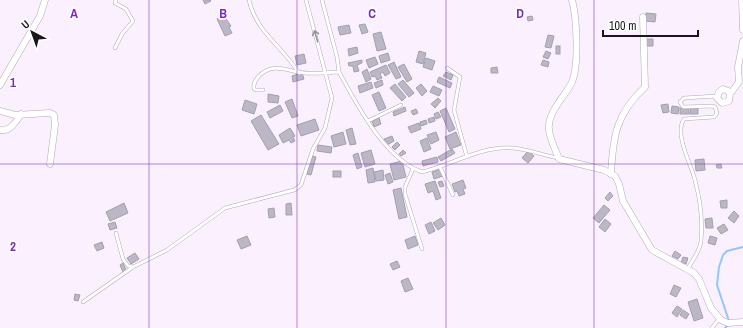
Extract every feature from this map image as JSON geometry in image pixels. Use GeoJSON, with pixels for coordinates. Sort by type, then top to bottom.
{"type":"FeatureCollection","features":[{"type":"Feature","properties":{"kind":"street"},"geometry":{"type":"LineString","coordinates":[[0,86],[40,16],[45,0]]}},
{"type":"Feature","properties":{"kind":"street"},"geometry":{"type":"LineString","coordinates":[[572,0],[576,30],[574,73],[568,90],[551,114],[548,124],[559,159],[611,174],[617,180],[623,201],[652,250],[688,268],[697,275],[711,308],[720,318],[728,323],[743,322]]}},
{"type":"Feature","properties":{"kind":"street"},"geometry":{"type":"LineString","coordinates":[[742,0],[741,21],[743,30]]}},
{"type":"Feature","properties":{"kind":"street"},"geometry":{"type":"LineString","coordinates":[[611,174],[616,129],[621,116],[634,97],[645,87],[643,17]]}},
{"type":"Feature","properties":{"kind":"street"},"geometry":{"type":"LineString","coordinates":[[730,94],[728,91],[723,89],[717,96],[718,100],[724,103],[729,101],[730,94],[739,82],[738,67],[743,41]]}},
{"type":"Feature","properties":{"kind":"street"},"geometry":{"type":"LineString","coordinates":[[0,111],[10,114],[50,113],[54,115],[55,125],[50,164]]}},
{"type":"Feature","properties":{"kind":"street"},"geometry":{"type":"LineString","coordinates":[[0,130],[10,128],[21,114]]}},
{"type":"Feature","properties":{"kind":"lane"},"geometry":{"type":"LineString","coordinates":[[115,48],[122,34],[133,21],[126,9],[115,3],[116,0]]}},
{"type":"Feature","properties":{"kind":"lane"},"geometry":{"type":"LineString","coordinates":[[249,0],[252,12],[258,24],[291,59],[299,72]]}},
{"type":"Feature","properties":{"kind":"lane"},"geometry":{"type":"LineString","coordinates":[[83,302],[133,267],[167,250],[225,208],[294,190],[301,185],[313,149],[325,128],[332,98],[306,0]]}},
{"type":"Feature","properties":{"kind":"lane"},"geometry":{"type":"LineString","coordinates":[[322,0],[337,57],[339,72],[368,121],[385,144],[414,169],[422,172],[491,150],[510,148],[529,150],[559,159]]}},
{"type":"Feature","properties":{"kind":"lane"},"geometry":{"type":"LineString","coordinates":[[263,90],[256,90],[254,86],[256,79],[268,70],[275,68],[289,69],[299,72],[339,72]]}},
{"type":"Feature","properties":{"kind":"lane"},"geometry":{"type":"LineString","coordinates":[[447,68],[460,77],[454,110],[467,157]]}},
{"type":"Feature","properties":{"kind":"lane"},"geometry":{"type":"LineString","coordinates":[[688,268],[698,251],[701,242],[702,225],[695,180],[683,142],[681,128],[684,119],[714,117],[717,113],[715,107],[712,106],[683,107],[680,102],[684,98],[717,96]]}},
{"type":"Feature","properties":{"kind":"lane"},"geometry":{"type":"LineString","coordinates":[[368,121],[401,105]]}},
{"type":"Feature","properties":{"kind":"lane"},"geometry":{"type":"LineString","coordinates":[[440,167],[454,195]]}},
{"type":"Feature","properties":{"kind":"lane"},"geometry":{"type":"LineString","coordinates":[[414,169],[405,188],[405,194],[422,249]]}},
{"type":"Feature","properties":{"kind":"lane"},"geometry":{"type":"LineString","coordinates":[[116,234],[123,259],[128,266],[133,267]]}},
{"type":"Feature","properties":{"kind":"lane"},"geometry":{"type":"LineString","coordinates":[[712,328],[720,318]]}},
{"type":"Feature","properties":{"kind":"building"},"geometry":{"type":"Polygon","coordinates":[[[203,0],[210,0],[211,1],[205,4],[203,0]]]}},
{"type":"Feature","properties":{"kind":"building"},"geometry":{"type":"Polygon","coordinates":[[[646,13],[656,14],[655,22],[645,21],[646,13]]]}},
{"type":"Feature","properties":{"kind":"building"},"geometry":{"type":"Polygon","coordinates":[[[224,16],[231,26],[229,27],[232,33],[225,36],[217,19],[224,16]]]}},
{"type":"Feature","properties":{"kind":"building"},"geometry":{"type":"Polygon","coordinates":[[[532,16],[533,20],[528,21],[527,17],[532,16]]]}},
{"type":"Feature","properties":{"kind":"building"},"geometry":{"type":"Polygon","coordinates":[[[365,24],[368,32],[362,34],[359,25],[365,24]]]}},
{"type":"Feature","properties":{"kind":"building"},"geometry":{"type":"Polygon","coordinates":[[[349,25],[351,33],[340,35],[338,27],[349,25]]]}},
{"type":"Feature","properties":{"kind":"building"},"geometry":{"type":"Polygon","coordinates":[[[381,32],[386,49],[377,51],[373,34],[381,32]]]}},
{"type":"Feature","properties":{"kind":"building"},"geometry":{"type":"Polygon","coordinates":[[[548,35],[554,36],[551,48],[545,47],[548,35]]]}},
{"type":"Feature","properties":{"kind":"building"},"geometry":{"type":"Polygon","coordinates":[[[646,39],[653,39],[653,46],[645,46],[646,39]]]}},
{"type":"Feature","properties":{"kind":"building"},"geometry":{"type":"Polygon","coordinates":[[[556,46],[560,46],[560,54],[556,54],[556,46]]]}},
{"type":"Feature","properties":{"kind":"building"},"geometry":{"type":"Polygon","coordinates":[[[357,47],[358,53],[349,56],[348,49],[357,47]]]}},
{"type":"Feature","properties":{"kind":"building"},"geometry":{"type":"Polygon","coordinates":[[[419,51],[426,53],[423,64],[416,62],[419,51]]]}},
{"type":"Feature","properties":{"kind":"building"},"geometry":{"type":"Polygon","coordinates":[[[546,51],[551,53],[548,59],[543,57],[546,51]]]}},
{"type":"Feature","properties":{"kind":"building"},"geometry":{"type":"Polygon","coordinates":[[[388,53],[390,60],[381,63],[379,56],[388,53]]]}},
{"type":"Feature","properties":{"kind":"building"},"geometry":{"type":"Polygon","coordinates":[[[304,54],[306,63],[297,65],[295,56],[304,54]]]}},
{"type":"Feature","properties":{"kind":"building"},"geometry":{"type":"Polygon","coordinates":[[[375,57],[378,64],[369,68],[366,60],[375,57]]]}},
{"type":"Feature","properties":{"kind":"building"},"geometry":{"type":"Polygon","coordinates":[[[426,58],[435,61],[432,70],[423,67],[426,58]]]}},
{"type":"Feature","properties":{"kind":"building"},"geometry":{"type":"Polygon","coordinates":[[[362,60],[362,63],[357,65],[359,71],[354,72],[353,66],[349,66],[348,63],[362,60]]]}},
{"type":"Feature","properties":{"kind":"building"},"geometry":{"type":"Polygon","coordinates":[[[543,60],[549,62],[548,67],[541,65],[543,60]]]}},
{"type":"Feature","properties":{"kind":"building"},"geometry":{"type":"Polygon","coordinates":[[[394,62],[401,77],[396,79],[388,65],[394,62]]]}},
{"type":"Feature","properties":{"kind":"building"},"geometry":{"type":"Polygon","coordinates":[[[404,64],[412,79],[407,82],[398,67],[404,64]]]}},
{"type":"Feature","properties":{"kind":"building"},"geometry":{"type":"Polygon","coordinates":[[[386,65],[390,73],[385,76],[383,72],[380,74],[382,78],[377,80],[375,76],[372,77],[370,72],[386,65]]]}},
{"type":"Feature","properties":{"kind":"building"},"geometry":{"type":"Polygon","coordinates":[[[497,67],[498,73],[491,73],[491,68],[497,67]]]}},
{"type":"Feature","properties":{"kind":"building"},"geometry":{"type":"Polygon","coordinates":[[[367,69],[371,79],[366,82],[362,72],[367,69]]]}},
{"type":"Feature","properties":{"kind":"building"},"geometry":{"type":"Polygon","coordinates":[[[446,72],[453,75],[451,80],[443,76],[446,72]]]}},
{"type":"Feature","properties":{"kind":"building"},"geometry":{"type":"Polygon","coordinates":[[[302,73],[304,79],[293,82],[292,76],[302,73]]]}},
{"type":"Feature","properties":{"kind":"building"},"geometry":{"type":"Polygon","coordinates":[[[439,77],[452,83],[450,88],[437,82],[439,77]]]}},
{"type":"Feature","properties":{"kind":"building"},"geometry":{"type":"Polygon","coordinates":[[[382,80],[383,85],[376,88],[374,83],[382,80]]]}},
{"type":"Feature","properties":{"kind":"building"},"geometry":{"type":"Polygon","coordinates":[[[403,80],[414,93],[409,97],[398,84],[403,80]]]}},
{"type":"Feature","properties":{"kind":"building"},"geometry":{"type":"Polygon","coordinates":[[[371,82],[373,88],[360,93],[358,86],[371,82]]]}},
{"type":"Feature","properties":{"kind":"building"},"geometry":{"type":"Polygon","coordinates":[[[395,84],[406,97],[402,101],[390,88],[395,84]]]}},
{"type":"Feature","properties":{"kind":"building"},"geometry":{"type":"Polygon","coordinates":[[[421,84],[427,91],[422,96],[416,88],[421,84]]]}},
{"type":"Feature","properties":{"kind":"building"},"geometry":{"type":"Polygon","coordinates":[[[433,86],[442,90],[439,96],[430,92],[433,86]]]}},
{"type":"Feature","properties":{"kind":"building"},"geometry":{"type":"Polygon","coordinates":[[[379,92],[386,108],[379,111],[372,95],[379,92]]]}},
{"type":"Feature","properties":{"kind":"building"},"geometry":{"type":"Polygon","coordinates":[[[268,94],[279,96],[278,103],[268,102],[268,94]]]}},
{"type":"Feature","properties":{"kind":"building"},"geometry":{"type":"Polygon","coordinates":[[[438,98],[441,101],[435,108],[431,104],[438,98]]]}},
{"type":"Feature","properties":{"kind":"building"},"geometry":{"type":"Polygon","coordinates":[[[292,99],[298,116],[292,118],[285,102],[292,99]]]}},
{"type":"Feature","properties":{"kind":"building"},"geometry":{"type":"Polygon","coordinates":[[[245,100],[257,104],[254,114],[242,110],[245,100]]]}},
{"type":"Feature","properties":{"kind":"building"},"geometry":{"type":"Polygon","coordinates":[[[668,104],[669,112],[663,113],[661,105],[668,104]]]}},
{"type":"Feature","properties":{"kind":"building"},"geometry":{"type":"Polygon","coordinates":[[[280,105],[283,111],[270,118],[267,112],[280,105]]]}},
{"type":"Feature","properties":{"kind":"building"},"geometry":{"type":"Polygon","coordinates":[[[672,106],[679,107],[678,114],[671,113],[672,106]]]}},
{"type":"Feature","properties":{"kind":"building"},"geometry":{"type":"Polygon","coordinates":[[[405,107],[406,111],[394,116],[393,112],[405,107]]]}},
{"type":"Feature","properties":{"kind":"building"},"geometry":{"type":"Polygon","coordinates":[[[691,107],[698,108],[698,114],[690,114],[691,107]]]}},
{"type":"Feature","properties":{"kind":"building"},"geometry":{"type":"Polygon","coordinates":[[[446,108],[455,129],[449,132],[440,111],[446,108]]]}},
{"type":"Feature","properties":{"kind":"building"},"geometry":{"type":"Polygon","coordinates":[[[680,108],[689,108],[689,114],[680,114],[680,108]]]}},
{"type":"Feature","properties":{"kind":"building"},"geometry":{"type":"Polygon","coordinates":[[[416,109],[418,113],[413,115],[411,111],[416,109]]]}},
{"type":"Feature","properties":{"kind":"building"},"geometry":{"type":"Polygon","coordinates":[[[438,112],[441,117],[436,119],[434,114],[438,112]]]}},
{"type":"Feature","properties":{"kind":"building"},"geometry":{"type":"Polygon","coordinates":[[[261,115],[279,144],[268,150],[251,121],[261,115]]]}},
{"type":"Feature","properties":{"kind":"building"},"geometry":{"type":"Polygon","coordinates":[[[434,117],[435,121],[429,123],[428,119],[434,117]]]}},
{"type":"Feature","properties":{"kind":"building"},"geometry":{"type":"Polygon","coordinates":[[[379,118],[381,124],[374,127],[372,121],[379,118]]]}},
{"type":"Feature","properties":{"kind":"building"},"geometry":{"type":"Polygon","coordinates":[[[315,119],[319,130],[301,136],[297,125],[315,119]]]}},
{"type":"Feature","properties":{"kind":"building"},"geometry":{"type":"Polygon","coordinates":[[[426,120],[427,124],[421,126],[420,122],[426,120]]]}},
{"type":"Feature","properties":{"kind":"building"},"geometry":{"type":"Polygon","coordinates":[[[419,123],[421,129],[411,133],[408,127],[419,123]]]}},
{"type":"Feature","properties":{"kind":"building"},"geometry":{"type":"Polygon","coordinates":[[[290,128],[295,136],[293,137],[295,141],[291,143],[289,140],[283,143],[279,135],[290,128]]]}},
{"type":"Feature","properties":{"kind":"building"},"geometry":{"type":"Polygon","coordinates":[[[352,128],[356,144],[350,145],[346,130],[352,128]]]}},
{"type":"Feature","properties":{"kind":"building"},"geometry":{"type":"Polygon","coordinates":[[[343,132],[346,144],[334,147],[331,136],[343,132]]]}},
{"type":"Feature","properties":{"kind":"building"},"geometry":{"type":"Polygon","coordinates":[[[436,132],[439,140],[431,144],[427,135],[436,132]]]}},
{"type":"Feature","properties":{"kind":"building"},"geometry":{"type":"Polygon","coordinates":[[[456,132],[461,145],[450,149],[445,137],[456,132]]]}},
{"type":"Feature","properties":{"kind":"building"},"geometry":{"type":"Polygon","coordinates":[[[392,136],[394,141],[387,145],[384,139],[392,136]]]}},
{"type":"Feature","properties":{"kind":"building"},"geometry":{"type":"Polygon","coordinates":[[[427,138],[431,149],[424,152],[420,141],[427,138]]]}},
{"type":"Feature","properties":{"kind":"building"},"geometry":{"type":"Polygon","coordinates":[[[397,142],[400,145],[395,150],[392,147],[397,142]]]}},
{"type":"Feature","properties":{"kind":"building"},"geometry":{"type":"Polygon","coordinates":[[[318,145],[332,147],[331,153],[317,151],[318,145]]]}},
{"type":"Feature","properties":{"kind":"building"},"geometry":{"type":"Polygon","coordinates":[[[452,149],[455,153],[441,161],[438,157],[452,149]]]}},
{"type":"Feature","properties":{"kind":"building"},"geometry":{"type":"Polygon","coordinates":[[[371,150],[375,164],[365,167],[361,153],[371,150]]]}},
{"type":"Feature","properties":{"kind":"building"},"geometry":{"type":"Polygon","coordinates":[[[403,150],[406,153],[401,156],[399,154],[403,150]]]}},
{"type":"Feature","properties":{"kind":"building"},"geometry":{"type":"Polygon","coordinates":[[[528,151],[534,156],[528,163],[522,158],[528,151]]]}},
{"type":"Feature","properties":{"kind":"building"},"geometry":{"type":"Polygon","coordinates":[[[358,153],[362,167],[357,169],[353,155],[358,153]]]}},
{"type":"Feature","properties":{"kind":"building"},"geometry":{"type":"Polygon","coordinates":[[[312,156],[316,157],[311,175],[307,174],[312,156]]]}},
{"type":"Feature","properties":{"kind":"building"},"geometry":{"type":"Polygon","coordinates":[[[437,157],[438,162],[423,166],[422,161],[437,157]]]}},
{"type":"Feature","properties":{"kind":"building"},"geometry":{"type":"Polygon","coordinates":[[[704,159],[705,170],[696,171],[695,160],[704,159]]]}},
{"type":"Feature","properties":{"kind":"building"},"geometry":{"type":"Polygon","coordinates":[[[402,161],[406,177],[394,180],[390,164],[402,161]]]}},
{"type":"Feature","properties":{"kind":"building"},"geometry":{"type":"Polygon","coordinates":[[[721,164],[722,168],[717,168],[716,165],[721,164]]]}},
{"type":"Feature","properties":{"kind":"building"},"geometry":{"type":"Polygon","coordinates":[[[373,168],[375,182],[368,183],[366,170],[373,168]]]}},
{"type":"Feature","properties":{"kind":"building"},"geometry":{"type":"Polygon","coordinates":[[[441,169],[443,176],[434,179],[432,172],[441,169]]]}},
{"type":"Feature","properties":{"kind":"building"},"geometry":{"type":"Polygon","coordinates":[[[383,170],[384,180],[376,181],[374,172],[383,170]]]}},
{"type":"Feature","properties":{"kind":"building"},"geometry":{"type":"Polygon","coordinates":[[[333,171],[341,171],[341,177],[333,177],[333,171]]]}},
{"type":"Feature","properties":{"kind":"building"},"geometry":{"type":"Polygon","coordinates":[[[390,173],[393,182],[388,184],[385,175],[390,173]]]}},
{"type":"Feature","properties":{"kind":"building"},"geometry":{"type":"Polygon","coordinates":[[[463,180],[466,188],[463,189],[465,194],[459,196],[457,191],[455,192],[452,184],[463,180]]]}},
{"type":"Feature","properties":{"kind":"building"},"geometry":{"type":"Polygon","coordinates":[[[435,181],[441,198],[436,200],[433,191],[428,193],[425,184],[435,181]]]}},
{"type":"Feature","properties":{"kind":"building"},"geometry":{"type":"Polygon","coordinates":[[[442,181],[444,186],[440,187],[438,182],[442,181]]]}},
{"type":"Feature","properties":{"kind":"building"},"geometry":{"type":"Polygon","coordinates":[[[401,188],[407,217],[399,219],[393,190],[401,188]]]}},
{"type":"Feature","properties":{"kind":"building"},"geometry":{"type":"Polygon","coordinates":[[[610,192],[613,196],[608,201],[605,198],[610,192]]]}},
{"type":"Feature","properties":{"kind":"building"},"geometry":{"type":"Polygon","coordinates":[[[727,200],[727,208],[721,208],[720,201],[727,200]]]}},
{"type":"Feature","properties":{"kind":"building"},"geometry":{"type":"Polygon","coordinates":[[[124,203],[128,213],[110,221],[106,212],[124,203]]]}},
{"type":"Feature","properties":{"kind":"building"},"geometry":{"type":"Polygon","coordinates":[[[291,203],[292,215],[286,215],[286,204],[291,203]]]}},
{"type":"Feature","properties":{"kind":"building"},"geometry":{"type":"Polygon","coordinates":[[[604,205],[610,210],[599,223],[593,218],[604,205]]]}},
{"type":"Feature","properties":{"kind":"building"},"geometry":{"type":"Polygon","coordinates":[[[274,208],[275,217],[269,218],[268,209],[274,208]]]}},
{"type":"Feature","properties":{"kind":"building"},"geometry":{"type":"Polygon","coordinates":[[[734,211],[739,216],[734,223],[728,218],[734,211]]]}},
{"type":"Feature","properties":{"kind":"building"},"geometry":{"type":"Polygon","coordinates":[[[441,218],[445,225],[438,230],[433,223],[441,218]]]}},
{"type":"Feature","properties":{"kind":"building"},"geometry":{"type":"Polygon","coordinates":[[[712,218],[713,228],[706,228],[705,219],[712,218]]]}},
{"type":"Feature","properties":{"kind":"building"},"geometry":{"type":"Polygon","coordinates":[[[605,219],[611,224],[605,232],[599,227],[605,219]]]}},
{"type":"Feature","properties":{"kind":"building"},"geometry":{"type":"Polygon","coordinates":[[[115,222],[117,228],[110,230],[108,224],[115,222]]]}},
{"type":"Feature","properties":{"kind":"building"},"geometry":{"type":"Polygon","coordinates":[[[431,222],[435,231],[429,234],[425,225],[431,222]]]}},
{"type":"Feature","properties":{"kind":"building"},"geometry":{"type":"Polygon","coordinates":[[[724,224],[728,230],[721,234],[717,228],[724,224]]]}},
{"type":"Feature","properties":{"kind":"building"},"geometry":{"type":"Polygon","coordinates":[[[247,236],[251,245],[241,249],[237,240],[247,236]]]}},
{"type":"Feature","properties":{"kind":"building"},"geometry":{"type":"Polygon","coordinates":[[[415,236],[418,245],[408,249],[405,240],[415,236]]]}},
{"type":"Feature","properties":{"kind":"building"},"geometry":{"type":"Polygon","coordinates":[[[710,236],[717,238],[715,245],[708,243],[710,236]]]}},
{"type":"Feature","properties":{"kind":"building"},"geometry":{"type":"Polygon","coordinates":[[[102,242],[104,248],[97,251],[94,245],[102,242]]]}},
{"type":"Feature","properties":{"kind":"building"},"geometry":{"type":"Polygon","coordinates":[[[675,251],[681,255],[678,259],[672,256],[675,251]]]}},
{"type":"Feature","properties":{"kind":"building"},"geometry":{"type":"Polygon","coordinates":[[[135,253],[139,259],[131,264],[127,258],[135,253]]]}},
{"type":"Feature","properties":{"kind":"building"},"geometry":{"type":"Polygon","coordinates":[[[683,257],[688,258],[686,264],[681,263],[683,257]]]}},
{"type":"Feature","properties":{"kind":"building"},"geometry":{"type":"Polygon","coordinates":[[[397,261],[400,267],[393,270],[390,264],[397,261]]]}},
{"type":"Feature","properties":{"kind":"building"},"geometry":{"type":"Polygon","coordinates":[[[123,263],[126,270],[123,272],[120,265],[123,263]]]}},
{"type":"Feature","properties":{"kind":"building"},"geometry":{"type":"Polygon","coordinates":[[[408,278],[413,289],[405,292],[401,281],[408,278]]]}},
{"type":"Feature","properties":{"kind":"building"},"geometry":{"type":"Polygon","coordinates":[[[674,285],[681,288],[676,297],[670,294],[674,285]]]}},
{"type":"Feature","properties":{"kind":"building"},"geometry":{"type":"Polygon","coordinates":[[[75,294],[80,295],[78,301],[74,300],[75,294]]]}},
{"type":"Feature","properties":{"kind":"building"},"geometry":{"type":"Polygon","coordinates":[[[697,299],[703,318],[694,321],[688,302],[697,299]]]}},
{"type":"Feature","properties":{"kind":"building"},"geometry":{"type":"Polygon","coordinates":[[[677,306],[682,309],[677,317],[672,313],[677,306]]]}},
{"type":"Feature","properties":{"kind":"building"},"geometry":{"type":"Polygon","coordinates":[[[683,310],[689,314],[686,319],[680,315],[683,310]]]}},
{"type":"Feature","properties":{"kind":"waterway"},"geometry":{"type":"LineString","coordinates":[[725,328],[729,324],[717,285],[719,267],[723,255],[727,251],[743,247]]}}]}
